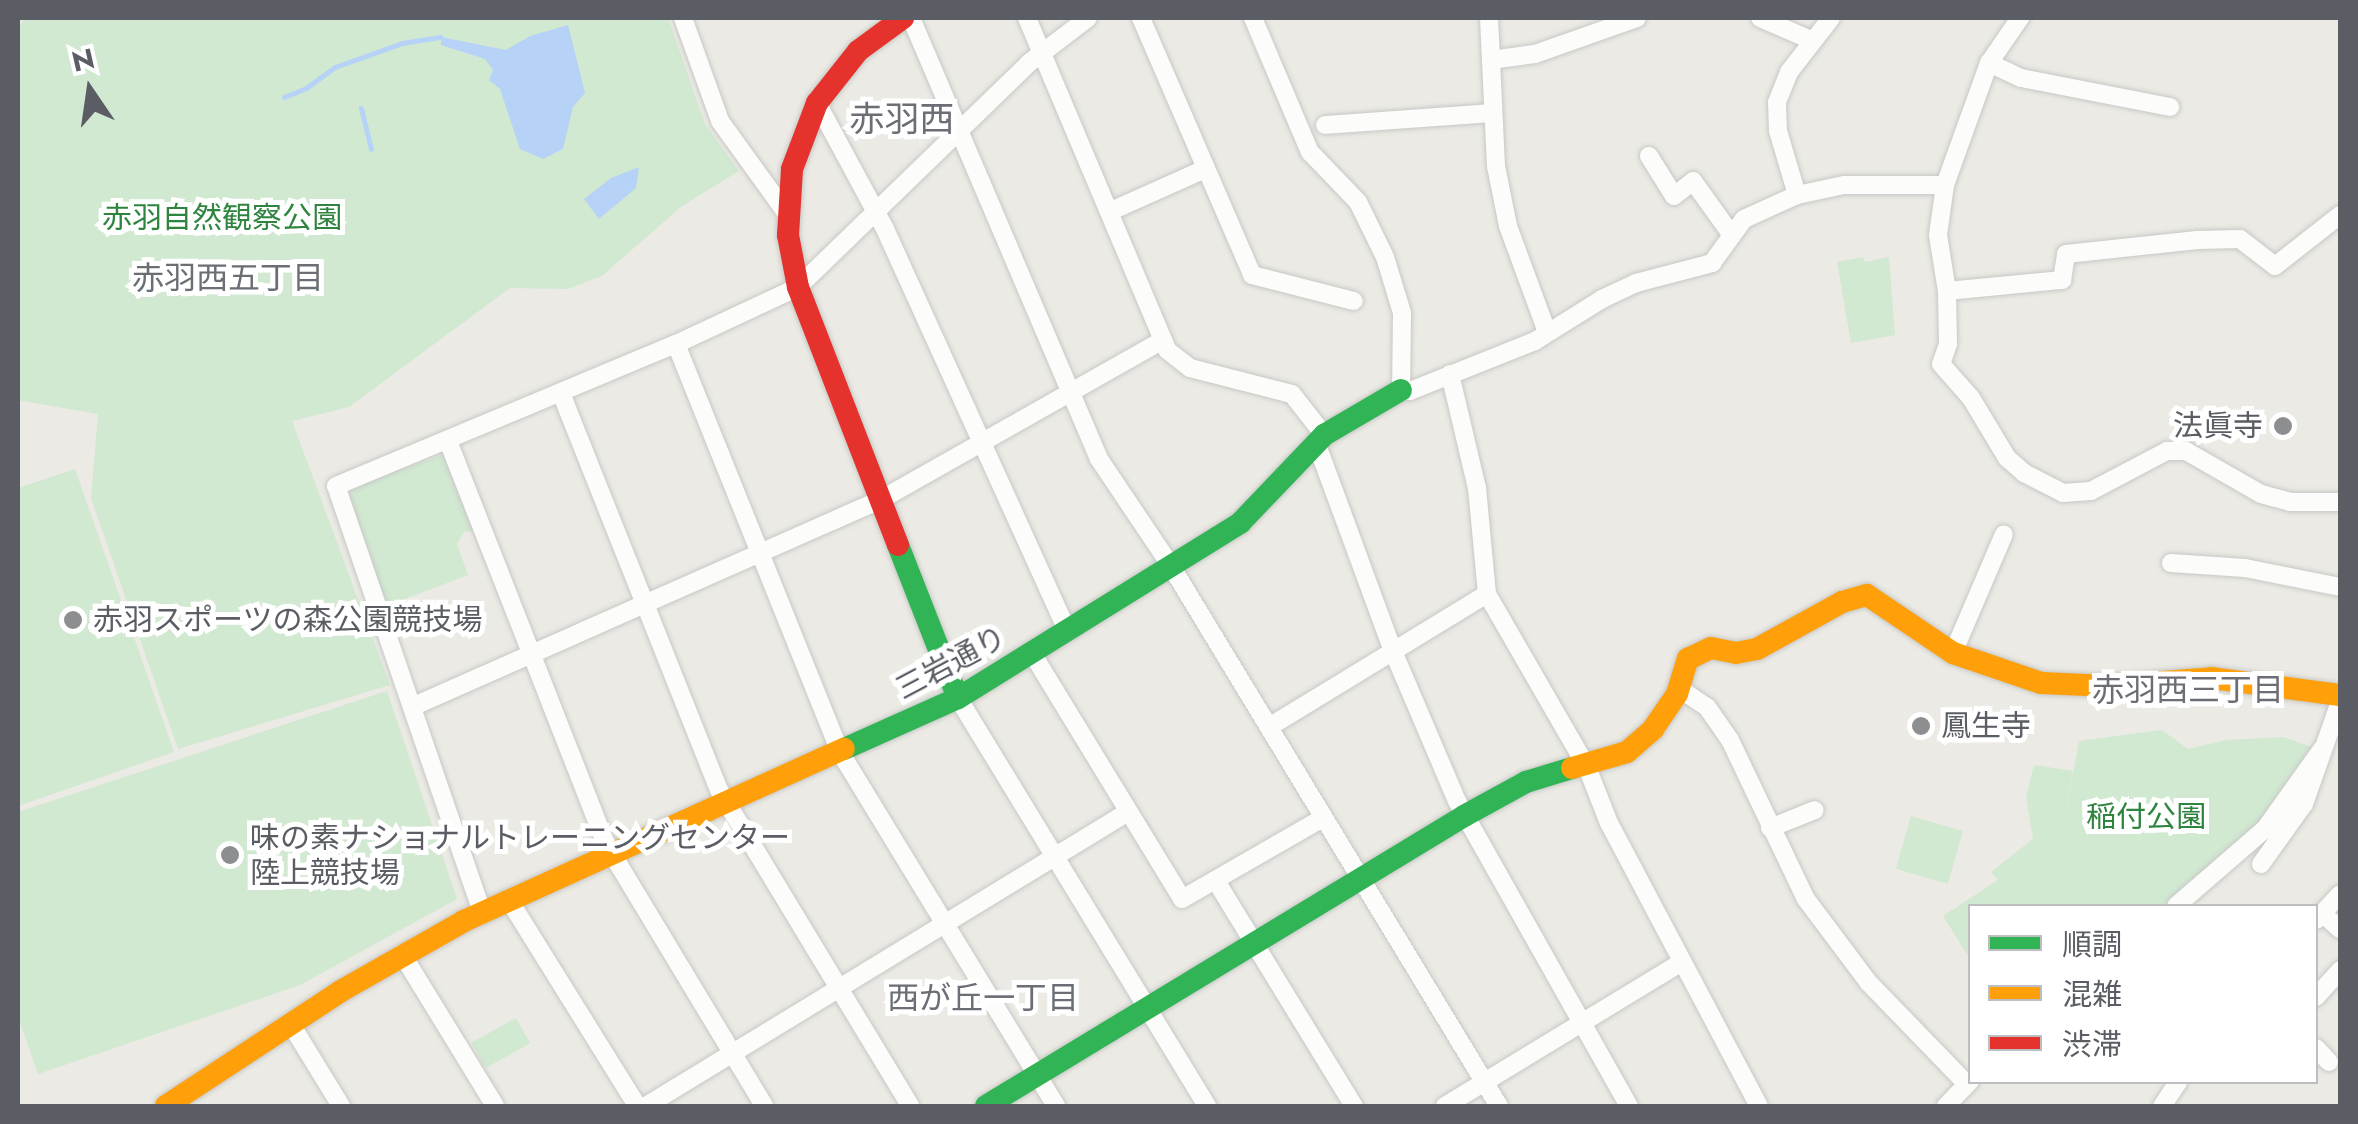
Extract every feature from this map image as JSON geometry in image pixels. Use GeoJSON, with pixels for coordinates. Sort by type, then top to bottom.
{"type":"FeatureCollection","features":[{"type":"Feature","properties":{"kind":"street"},"geometry":{"type":"LineString","coordinates":[[683,18],[720,121],[787,214]]}},
{"type":"Feature","properties":{"kind":"street"},"geometry":{"type":"LineString","coordinates":[[903,18],[858,51],[817,102],[798,146],[787,214],[798,286],[958,698],[1207,1106]]}},
{"type":"Feature","properties":{"kind":"street"},"geometry":{"type":"LineString","coordinates":[[912,18],[1099,459],[1171,566],[1500,1106]]}},
{"type":"Feature","properties":{"kind":"street"},"geometry":{"type":"LineString","coordinates":[[1027,18],[1167,350],[1190,368],[1292,394],[1320,439],[1393,651],[1464,816],[1580,1025],[1630,1106]]}},
{"type":"Feature","properties":{"kind":"street"},"geometry":{"type":"LineString","coordinates":[[482,912],[336,486],[676,344],[798,286],[1042,52],[1088,18]]}},
{"type":"Feature","properties":{"kind":"street"},"geometry":{"type":"LineString","coordinates":[[1141,18],[1252,275],[1354,301]]}},
{"type":"Feature","properties":{"kind":"street"},"geometry":{"type":"LineString","coordinates":[[1253,18],[1310,152],[1358,202],[1384,257],[1402,313],[1402,390],[1410,392],[1536,341],[1636,284],[1712,264],[1744,219],[1796,195],[1844,185],[1945,185]]}},
{"type":"Feature","properties":{"kind":"street"},"geometry":{"type":"LineString","coordinates":[[1489,18],[1491,113],[1508,226],[1547,332]]}},
{"type":"Feature","properties":{"kind":"street"},"geometry":{"type":"LineString","coordinates":[[1491,60],[1535,54],[1637,18]]}},
{"type":"Feature","properties":{"kind":"street"},"geometry":{"type":"LineString","coordinates":[[1760,18],[1810,40]]}},
{"type":"Feature","properties":{"kind":"street"},"geometry":{"type":"LineString","coordinates":[[1796,195],[1775,115],[1781,86],[1810,40],[1831,18]]}},
{"type":"Feature","properties":{"kind":"street"},"geometry":{"type":"LineString","coordinates":[[2020,18],[1989,64],[1945,185],[1938,235],[1947,291],[1948,344],[1942,364],[1971,398],[2007,458],[2032,478],[2063,493],[2091,491],[2167,452],[2186,451],[2201,456],[2261,494],[2290,502],[2340,502]]}},
{"type":"Feature","properties":{"kind":"street"},"geometry":{"type":"LineString","coordinates":[[1989,64],[2021,78],[2170,107]]}},
{"type":"Feature","properties":{"kind":"street"},"geometry":{"type":"LineString","coordinates":[[817,102],[876,212],[1067,631]]}},
{"type":"Feature","properties":{"kind":"street"},"geometry":{"type":"LineString","coordinates":[[1325,125],[1491,113]]}},
{"type":"Feature","properties":{"kind":"street"},"geometry":{"type":"LineString","coordinates":[[1650,156],[1674,196],[1693,181],[1731,234]]}},
{"type":"Feature","properties":{"kind":"street"},"geometry":{"type":"LineString","coordinates":[[1111,212],[1205,169]]}},
{"type":"Feature","properties":{"kind":"street"},"geometry":{"type":"LineString","coordinates":[[1947,291],[2062,280],[2066,254],[2198,240],[2240,240],[2275,266],[2340,215]]}},
{"type":"Feature","properties":{"kind":"street"},"geometry":{"type":"LineString","coordinates":[[414,706],[882,499],[1164,340]]}},
{"type":"Feature","properties":{"kind":"street"},"geometry":{"type":"LineString","coordinates":[[676,344],[840,752],[1056,1106]]}},
{"type":"Feature","properties":{"kind":"street"},"geometry":{"type":"LineString","coordinates":[[1450,374],[1476,488],[1487,594],[1587,767],[1609,823],[1758,1106]]}},
{"type":"Feature","properties":{"kind":"street","name":"三岩通り"},"geometry":{"type":"LineString","coordinates":[[166,1106],[402,954],[482,912],[958,698],[1240,523],[1320,439],[1402,390]]}},
{"type":"Feature","properties":{"kind":"street"},"geometry":{"type":"LineString","coordinates":[[561,393],[726,804],[910,1106]]}},
{"type":"Feature","properties":{"kind":"street"},"geometry":{"type":"LineString","coordinates":[[448,441],[611,854],[764,1106]]}},
{"type":"Feature","properties":{"kind":"street"},"geometry":{"type":"LineString","coordinates":[[1953,654],[2004,534]]}},
{"type":"Feature","properties":{"kind":"street"},"geometry":{"type":"LineString","coordinates":[[2171,563],[2246,568],[2340,587]]}},
{"type":"Feature","properties":{"kind":"street"},"geometry":{"type":"LineString","coordinates":[[1269,727],[1487,594]]}},
{"type":"Feature","properties":{"kind":"street"},"geometry":{"type":"LineString","coordinates":[[986,1106],[1464,816],[1526,782],[1627,752],[1653,729],[1680,689],[1688,660],[1712,648],[1736,652],[1756,649],[1842,602],[1868,595],[1953,654],[2041,683],[2109,686],[2212,678],[2340,698],[2304,804],[2261,864]]}},
{"type":"Feature","properties":{"kind":"street"},"geometry":{"type":"LineString","coordinates":[[1032,653],[1182,899],[1323,818]]}},
{"type":"Feature","properties":{"kind":"street"},"geometry":{"type":"LineString","coordinates":[[1680,689],[1707,707],[1730,740],[1806,900],[1868,982],[1968,1081]]}},
{"type":"Feature","properties":{"kind":"street"},"geometry":{"type":"LineString","coordinates":[[2178,904],[2264,828],[2322,749]]}},
{"type":"Feature","properties":{"kind":"street"},"geometry":{"type":"LineString","coordinates":[[1770,828],[1814,810]]}},
{"type":"Feature","properties":{"kind":"street"},"geometry":{"type":"LineString","coordinates":[[646,1106],[1128,812]]}},
{"type":"Feature","properties":{"kind":"street"},"geometry":{"type":"LineString","coordinates":[[1216,881],[1354,1106]]}},
{"type":"Feature","properties":{"kind":"street"},"geometry":{"type":"LineString","coordinates":[[2340,894],[2319,917],[2340,929]]}},
{"type":"Feature","properties":{"kind":"street"},"geometry":{"type":"LineString","coordinates":[[509,900],[637,1106]]}},
{"type":"Feature","properties":{"kind":"street"},"geometry":{"type":"LineString","coordinates":[[402,954],[495,1106]]}},
{"type":"Feature","properties":{"kind":"street"},"geometry":{"type":"LineString","coordinates":[[1445,1106],[1682,962]]}},
{"type":"Feature","properties":{"kind":"street"},"geometry":{"type":"LineString","coordinates":[[2318,995],[2340,970]]}},
{"type":"Feature","properties":{"kind":"street"},"geometry":{"type":"LineString","coordinates":[[292,1026],[341,1106]]}},
{"type":"Feature","properties":{"kind":"street"},"geometry":{"type":"LineString","coordinates":[[1946,1106],[1968,1083]]}},
{"type":"Feature","properties":{"kind":"street"},"geometry":{"type":"LineString","coordinates":[[2162,1106],[2177,1084]]}},
{"type":"Feature","properties":{"kind":"green space","name":"赤羽自然観察公園"},"geometry":{"type":"Polygon","coordinates":[[[25,18],[668,18],[705,124],[739,171],[682,206],[602,276],[568,289],[510,288],[349,407],[292,421],[390,685],[178,749],[91,498],[98,414],[18,400],[18,28],[25,18]]]}},
{"type":"Feature","properties":{"kind":"green space"},"geometry":{"type":"Polygon","coordinates":[[[1863,257],[1865,262],[1889,257],[1895,335],[1851,343],[1837,262],[1863,257]]]}},
{"type":"Feature","properties":{"kind":"green space"},"geometry":{"type":"Polygon","coordinates":[[[444,454],[475,531],[464,532],[457,544],[468,575],[387,606],[349,496],[353,487],[444,454]]]}},
{"type":"Feature","properties":{"kind":"green space","name":"赤羽スポーツの森公園競技場"},"geometry":{"type":"Polygon","coordinates":[[[75,469],[174,752],[18,806],[18,488],[75,469]]]}},
{"type":"Feature","properties":{"kind":"green space","name":"味の素ナショナルトレーニングセンター 陸上競技場"},"geometry":{"type":"Polygon","coordinates":[[[387,691],[457,899],[300,985],[38,1074],[18,1017],[18,812],[387,691]]]}},
{"type":"Feature","properties":{"kind":"green space","name":"稲付公園"},"geometry":{"type":"Polygon","coordinates":[[[2162,730],[2188,749],[2226,740],[2284,737],[2311,747],[2259,821],[2166,904],[1968,904],[1968,956],[1943,916],[1998,880],[1991,872],[2033,839],[2026,797],[2034,765],[2073,771],[2063,831],[2079,741],[2162,730]]]}},
{"type":"Feature","properties":{"kind":"green space"},"geometry":{"type":"Polygon","coordinates":[[[1911,816],[1963,831],[1948,884],[1896,869],[1911,816]]]}},
{"type":"Feature","properties":{"kind":"green space"},"geometry":{"type":"Polygon","coordinates":[[[516,1018],[530,1043],[485,1068],[471,1043],[516,1018]]]}},
{"type":"Feature","properties":{"kind":"water"},"geometry":{"type":"Polygon","coordinates":[[[568,25],[585,93],[573,107],[563,149],[543,159],[520,149],[500,89],[489,80],[493,70],[485,59],[441,45],[441,37],[506,50],[530,36],[568,25]]]}},
{"type":"Feature","properties":{"kind":"water"},"geometry":{"type":"Polygon","coordinates":[[[639,167],[636,188],[599,219],[584,199],[611,178],[639,167]]]}},
{"type":"Feature","properties":{"kind":"waterway"},"geometry":{"type":"LineString","coordinates":[[284,97],[306,88],[335,67],[402,43],[441,37]]}},
{"type":"Feature","properties":{"kind":"waterway"},"geometry":{"type":"LineString","coordinates":[[361,108],[371,149]]}},
{"type":"Feature","properties":{"kind":"traffic: fast"},"geometry":{"type":"LineString","coordinates":[[844,749],[958,698],[1240,523],[1324,435],[1401,390]]}},
{"type":"Feature","properties":{"kind":"traffic: fast"},"geometry":{"type":"LineString","coordinates":[[898,545],[958,698]]}},
{"type":"Feature","properties":{"kind":"traffic: fast"},"geometry":{"type":"LineString","coordinates":[[986,1106],[1464,816],[1526,782],[1572,768]]}},
{"type":"Feature","properties":{"kind":"traffic: slow"},"geometry":{"type":"LineString","coordinates":[[1572,768],[1627,752],[1653,729],[1677,694],[1688,659],[1711,648],[1736,653],[1757,649],[1842,602],[1867,595],[1953,653],[2041,683],[2109,686],[2212,678],[2340,695]]}},
{"type":"Feature","properties":{"kind":"traffic: slow"},"geometry":{"type":"LineString","coordinates":[[166,1106],[341,991],[464,921],[844,749]]}},
{"type":"Feature","properties":{"kind":"traffic: jam"},"geometry":{"type":"LineString","coordinates":[[898,545],[798,287],[788,235],[792,169],[817,103],[858,51],[903,18]]}},
{"type":"Feature","properties":{"kind":"place","name":"法眞寺"},"geometry":{"type":"Point","coordinates":[2283,426]}},
{"type":"Feature","properties":{"kind":"place","name":"赤羽スポーツの森公園競技場"},"geometry":{"type":"Point","coordinates":[73,620]}},
{"type":"Feature","properties":{"kind":"place","name":"鳳生寺"},"geometry":{"type":"Point","coordinates":[1921,726]}},
{"type":"Feature","properties":{"kind":"place","name":"味の素ナショナルトレーニングセンター 陸上競技場"},"geometry":{"type":"Point","coordinates":[230,855]}},
{"type":"Feature","properties":{"kind":"district","name":"赤羽西"},"geometry":{"type":"Point","coordinates":[902,119]}},
{"type":"Feature","properties":{"kind":"district","name":"赤羽西五丁目"},"geometry":{"type":"Point","coordinates":[228,278]}},
{"type":"Feature","properties":{"kind":"district","name":"赤羽西三丁目"},"geometry":{"type":"Point","coordinates":[2188,690]}},
{"type":"Feature","properties":{"kind":"district","name":"西が丘一丁目"},"geometry":{"type":"Point","coordinates":[983,998]}}]}
